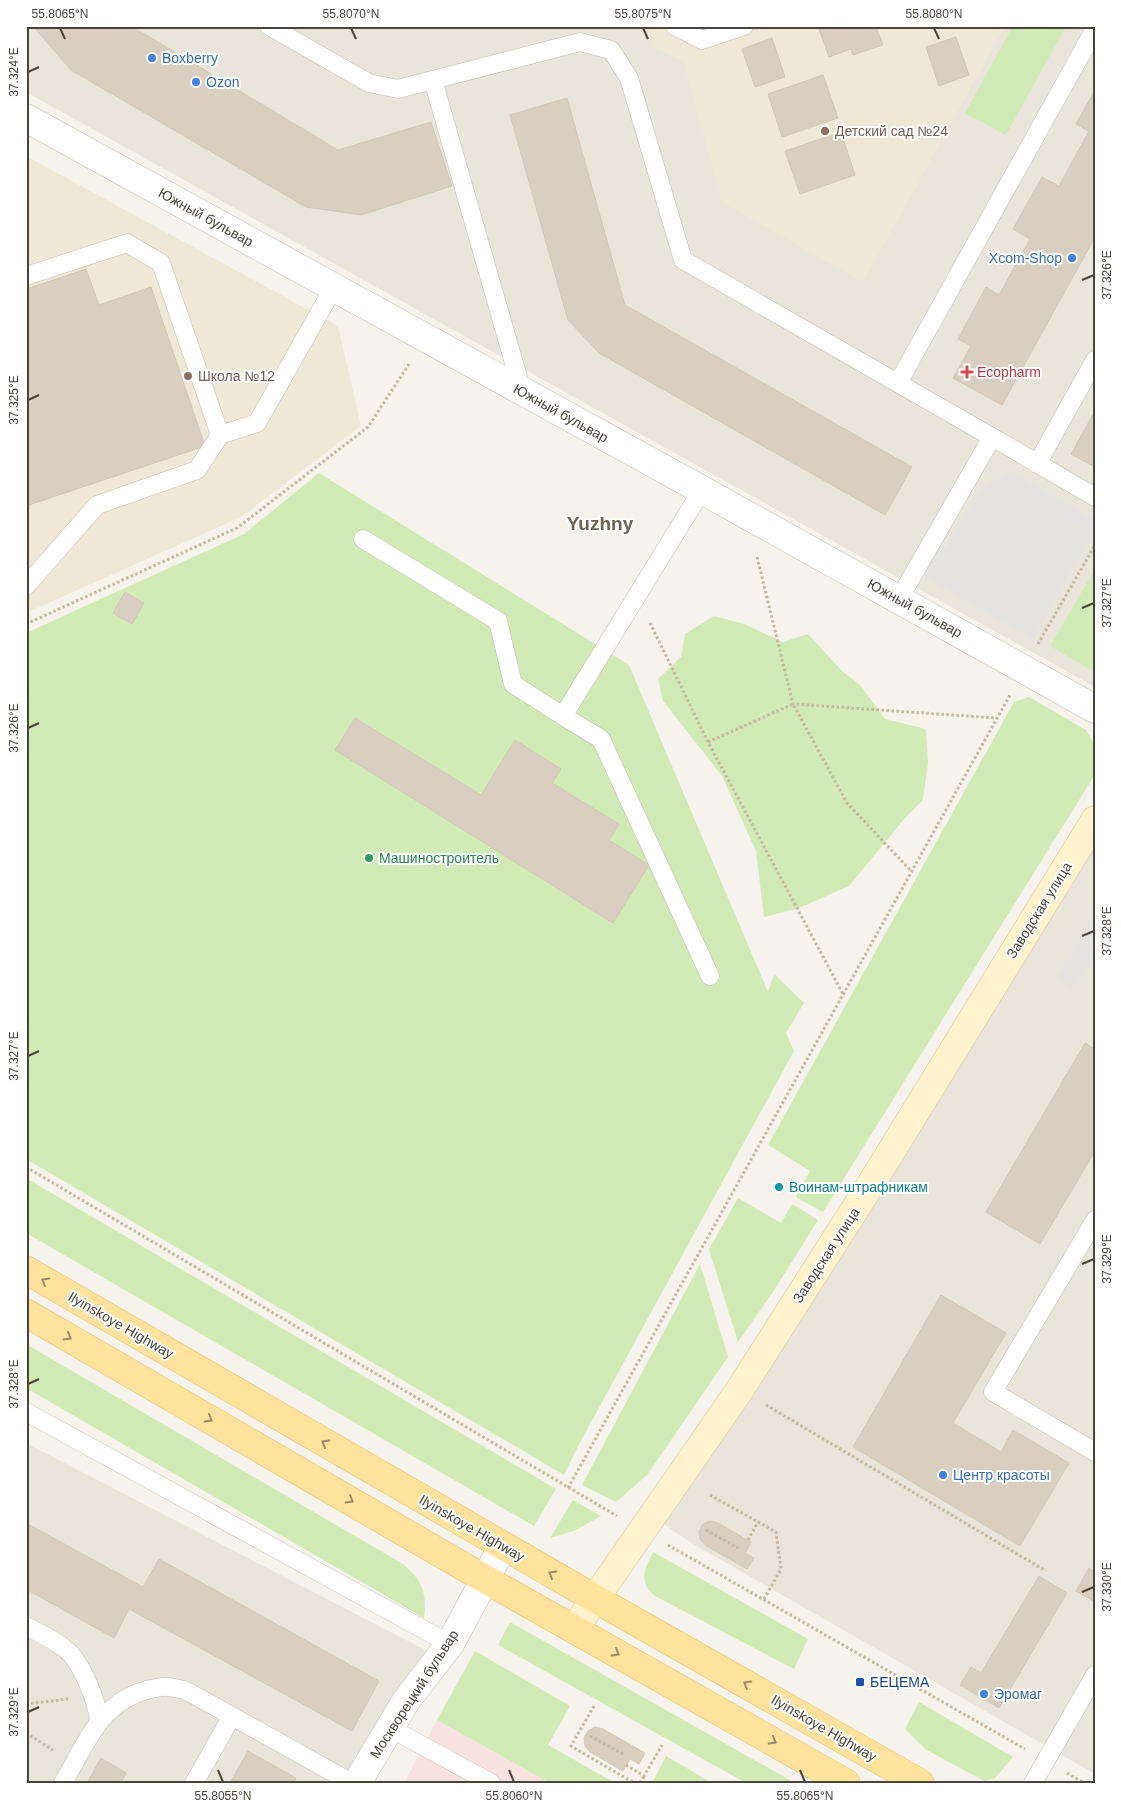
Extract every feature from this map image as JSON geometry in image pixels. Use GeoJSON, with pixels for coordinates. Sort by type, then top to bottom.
{"type":"FeatureCollection","features":[{"type":"Feature","properties":{"kind":"main road","name":"Ilyinskoye Highway"},"geometry":{"type":"LineString","coordinates":[[26,1270],[503,1546],[920,1783]]}},
{"type":"Feature","properties":{"kind":"main road"},"geometry":{"type":"LineString","coordinates":[[26,1313],[485,1579],[846,1783]]}},
{"type":"Feature","properties":{"kind":"street","name":"Южный бульвар"},"geometry":{"type":"LineString","coordinates":[[26,118],[702,490],[1095,709]]}},
{"type":"Feature","properties":{"kind":"street","name":"Заводская улица"},"geometry":{"type":"LineString","coordinates":[[574,1629],[739,1391],[871,1184],[1095,820]]}},
{"type":"Feature","properties":{"kind":"street","name":"Москворецкий бульвар"},"geometry":{"type":"LineString","coordinates":[[357,1783],[406,1701],[450,1644],[503,1546]]}},
{"type":"Feature","properties":{"kind":"lane"},"geometry":{"type":"LineString","coordinates":[[269,26],[369,83],[398,88],[580,42],[611,50],[629,78],[683,260],[1095,497]]}},
{"type":"Feature","properties":{"kind":"lane"},"geometry":{"type":"LineString","coordinates":[[675,26],[702,40],[744,26]]}},
{"type":"Feature","properties":{"kind":"lane"},"geometry":{"type":"LineString","coordinates":[[898,383],[1095,29]]}},
{"type":"Feature","properties":{"kind":"lane"},"geometry":{"type":"LineString","coordinates":[[433,80],[522,391]]}},
{"type":"Feature","properties":{"kind":"lane"},"geometry":{"type":"LineString","coordinates":[[26,276],[127,243],[161,263],[220,435]]}},
{"type":"Feature","properties":{"kind":"lane"},"geometry":{"type":"LineString","coordinates":[[26,586],[97,505],[197,470],[220,435],[257,423],[334,287]]}},
{"type":"Feature","properties":{"kind":"lane"},"geometry":{"type":"LineString","coordinates":[[1037,464],[1095,360]]}},
{"type":"Feature","properties":{"kind":"lane"},"geometry":{"type":"LineString","coordinates":[[898,599],[992,437]]}},
{"type":"Feature","properties":{"kind":"lane"},"geometry":{"type":"LineString","coordinates":[[563,716],[702,490]]}},
{"type":"Feature","properties":{"kind":"lane"},"geometry":{"type":"LineString","coordinates":[[364,538],[498,621],[513,684],[601,739],[710,976]]}},
{"type":"Feature","properties":{"kind":"lane"},"geometry":{"type":"LineString","coordinates":[[1095,1220],[994,1392],[1095,1452]]}},
{"type":"Feature","properties":{"kind":"lane"},"geometry":{"type":"LineString","coordinates":[[26,1412],[450,1644]]}},
{"type":"Feature","properties":{"kind":"lane"},"geometry":{"type":"LineString","coordinates":[[26,1626],[66,1649],[80,1668],[93,1696],[98,1710],[99,1721]]}},
{"type":"Feature","properties":{"kind":"lane"},"geometry":{"type":"LineString","coordinates":[[1033,1783],[1095,1674]]}},
{"type":"Feature","properties":{"kind":"lane"},"geometry":{"type":"LineString","coordinates":[[64,1783],[99,1721],[115,1705],[139,1692],[164,1687],[185,1690],[352,1783]]}},
{"type":"Feature","properties":{"kind":"lane"},"geometry":{"type":"LineString","coordinates":[[194,1783],[232,1716]]}},
{"type":"Feature","properties":{"kind":"lane"},"geometry":{"type":"LineString","coordinates":[[390,1728],[490,1783]]}},
{"type":"Feature","properties":{"kind":"path"},"geometry":{"type":"LineString","coordinates":[[26,624],[237,528],[368,426],[426,338]]}},
{"type":"Feature","properties":{"kind":"path"},"geometry":{"type":"LineString","coordinates":[[747,515],[792,704],[847,803],[911,871]]}},
{"type":"Feature","properties":{"kind":"path"},"geometry":{"type":"LineString","coordinates":[[568,1488],[1095,544]]}},
{"type":"Feature","properties":{"kind":"path"},"geometry":{"type":"LineString","coordinates":[[637,596],[708,742],[843,994]]}},
{"type":"Feature","properties":{"kind":"path"},"geometry":{"type":"LineString","coordinates":[[708,742],[792,704],[997,718]]}},
{"type":"Feature","properties":{"kind":"path"},"geometry":{"type":"LineString","coordinates":[[26,1167],[568,1488],[1084,1783]]}},
{"type":"Feature","properties":{"kind":"path"},"geometry":{"type":"LineString","coordinates":[[739,1391],[1046,1571]]}},
{"type":"Feature","properties":{"kind":"path"},"geometry":{"type":"LineString","coordinates":[[710,1495],[776,1532],[781,1569],[764,1599]]}},
{"type":"Feature","properties":{"kind":"path"},"geometry":{"type":"LineString","coordinates":[[748,1540],[758,1522]]}},
{"type":"Feature","properties":{"kind":"path"},"geometry":{"type":"LineString","coordinates":[[706,1530],[738,1548]]}},
{"type":"Feature","properties":{"kind":"path"},"geometry":{"type":"LineString","coordinates":[[26,1704],[93,1696]]}},
{"type":"Feature","properties":{"kind":"path"},"geometry":{"type":"LineString","coordinates":[[594,1706],[571,1746],[634,1783]]}},
{"type":"Feature","properties":{"kind":"path"},"geometry":{"type":"LineString","coordinates":[[590,1736],[623,1754]]}},
{"type":"Feature","properties":{"kind":"path"},"geometry":{"type":"LineString","coordinates":[[640,1783],[662,1745]]}},
{"type":"Feature","properties":{"kind":"path"},"geometry":{"type":"LineString","coordinates":[[626,1765],[644,1776]]}},
{"type":"Feature","properties":{"kind":"shaded area"},"geometry":{"type":"Polygon","coordinates":[[[26,26],[1095,26],[1095,687],[26,92],[26,26]]]}},
{"type":"Feature","properties":{"kind":"shaded area","name":"Детский сад №24"},"geometry":{"type":"Polygon","coordinates":[[[646,26],[1005,26],[863,282],[722,202],[683,61],[653,47],[646,26]]]}},
{"type":"Feature","properties":{"kind":"shaded area","name":"Школа №12"},"geometry":{"type":"Polygon","coordinates":[[[26,156],[338,326],[361,426],[241,517],[26,613],[26,156]]]}},
{"type":"Feature","properties":{"kind":"shaded area"},"geometry":{"type":"Polygon","coordinates":[[[1010,471],[1095,520],[1095,530],[1033,639],[923,576],[941,546],[946,548],[979,490],[1010,471]]]}},
{"type":"Feature","properties":{"kind":"shaded area"},"geometry":{"type":"Polygon","coordinates":[[[1095,820],[1095,1774],[693,1544],[652,1516],[1095,820]]]}},
{"type":"Feature","properties":{"kind":"shaded area"},"geometry":{"type":"Polygon","coordinates":[[[1095,914],[1095,954],[1073,989],[1056,977],[1095,914]]]}},
{"type":"Feature","properties":{"kind":"shaded area"},"geometry":{"type":"Polygon","coordinates":[[[26,1443],[433,1654],[347,1783],[26,1783],[26,1443]]]}},
{"type":"Feature","properties":{"kind":"shaded area"},"geometry":{"type":"Polygon","coordinates":[[[437,1720],[550,1783],[404,1783],[437,1720]]]}},
{"type":"Feature","properties":{"kind":"green space"},"geometry":{"type":"Polygon","coordinates":[[[1013,26],[1066,26],[1006,135],[965,113],[1013,26]]]}},
{"type":"Feature","properties":{"kind":"green space","name":"Машиностроитель"},"geometry":{"type":"Polygon","coordinates":[[[319,473],[629,665],[768,992],[774,974],[804,1003],[786,1033],[794,1051],[578,1446],[564,1475],[26,1159],[26,633],[244,534],[319,473]]]}},
{"type":"Feature","properties":{"kind":"green space"},"geometry":{"type":"Polygon","coordinates":[[[1095,569],[1095,672],[1050,646],[1095,569]]]}},
{"type":"Feature","properties":{"kind":"green space"},"geometry":{"type":"Polygon","coordinates":[[[714,616],[744,624],[783,642],[808,634],[842,671],[860,685],[885,719],[926,729],[928,763],[923,800],[905,818],[849,886],[799,908],[764,917],[756,851],[722,776],[663,701],[658,679],[681,657],[685,634],[714,616]]]}},
{"type":"Feature","properties":{"kind":"green space"},"geometry":{"type":"Polygon","coordinates":[[[1029,697],[1086,730],[1095,745],[1094,776],[823,1212],[796,1197],[810,1171],[768,1145],[1014,702],[1029,697]]]}},
{"type":"Feature","properties":{"kind":"green space"},"geometry":{"type":"Polygon","coordinates":[[[26,1178],[556,1489],[534,1526],[26,1233],[26,1178]]]}},
{"type":"Feature","properties":{"kind":"green space"},"geometry":{"type":"Polygon","coordinates":[[[738,1198],[781,1223],[792,1204],[818,1220],[775,1289],[738,1342],[709,1249],[738,1198]]]}},
{"type":"Feature","properties":{"kind":"green space"},"geometry":{"type":"Polygon","coordinates":[[[700,1264],[728,1357],[647,1475],[616,1502],[582,1485],[700,1264]]]}},
{"type":"Feature","properties":{"kind":"green space"},"geometry":{"type":"Polygon","coordinates":[[[26,1344],[403,1564],[415,1576],[422,1588],[425,1601],[424,1618],[26,1388],[26,1344]]]}},
{"type":"Feature","properties":{"kind":"green space"},"geometry":{"type":"Polygon","coordinates":[[[573,1500],[601,1516],[574,1531],[550,1538],[573,1500]]]}},
{"type":"Feature","properties":{"kind":"green space"},"geometry":{"type":"Polygon","coordinates":[[[653,1552],[808,1639],[794,1669],[655,1596],[649,1590],[644,1580],[645,1569],[653,1552]]]}},
{"type":"Feature","properties":{"kind":"green space"},"geometry":{"type":"Polygon","coordinates":[[[510,1622],[795,1783],[746,1783],[498,1645],[510,1622]]]}},
{"type":"Feature","properties":{"kind":"green space"},"geometry":{"type":"Polygon","coordinates":[[[475,1651],[570,1706],[548,1745],[615,1783],[550,1783],[437,1720],[475,1651]]]}},
{"type":"Feature","properties":{"kind":"green space"},"geometry":{"type":"Polygon","coordinates":[[[919,1702],[1013,1757],[995,1778],[984,1781],[925,1749],[905,1729],[919,1702]]]}},
{"type":"Feature","properties":{"kind":"green space"},"geometry":{"type":"Polygon","coordinates":[[[666,1756],[712,1783],[652,1783],[666,1756]]]}},
{"type":"Feature","properties":{"kind":"building"},"geometry":{"type":"Polygon","coordinates":[[[33,26],[131,26],[338,150],[431,122],[452,186],[361,215],[306,207],[71,70],[33,26]]]}},
{"type":"Feature","properties":{"kind":"building"},"geometry":{"type":"Polygon","coordinates":[[[818,26],[876,26],[883,45],[853,55],[851,49],[829,57],[818,26]]]}},
{"type":"Feature","properties":{"kind":"building"},"geometry":{"type":"Polygon","coordinates":[[[956,37],[969,75],[939,86],[926,47],[956,37]]]}},
{"type":"Feature","properties":{"kind":"building"},"geometry":{"type":"Polygon","coordinates":[[[772,38],[785,77],[755,87],[742,49],[772,38]]]}},
{"type":"Feature","properties":{"kind":"building"},"geometry":{"type":"Polygon","coordinates":[[[823,75],[838,118],[782,137],[768,94],[823,75]]]}},
{"type":"Feature","properties":{"kind":"building"},"geometry":{"type":"Polygon","coordinates":[[[1095,90],[1095,237],[1002,405],[953,378],[971,346],[958,339],[986,287],[999,295],[1030,239],[1013,229],[1042,177],[1059,186],[1089,131],[1076,124],[1095,90]]]}},
{"type":"Feature","properties":{"kind":"building"},"geometry":{"type":"Polygon","coordinates":[[[567,98],[625,305],[912,467],[885,515],[599,353],[568,320],[510,115],[567,98]]]}},
{"type":"Feature","properties":{"kind":"building"},"geometry":{"type":"Polygon","coordinates":[[[841,132],[855,175],[800,194],[785,151],[841,132]]]}},
{"type":"Feature","properties":{"kind":"building"},"geometry":{"type":"Polygon","coordinates":[[[86,269],[99,305],[151,287],[205,446],[26,506],[26,289],[86,269]]]}},
{"type":"Feature","properties":{"kind":"building"},"geometry":{"type":"Polygon","coordinates":[[[1095,411],[1095,467],[1071,454],[1095,411]]]}},
{"type":"Feature","properties":{"kind":"building"},"geometry":{"type":"Polygon","coordinates":[[[125,592],[144,603],[132,624],[113,613],[125,592]]]}},
{"type":"Feature","properties":{"kind":"building"},"geometry":{"type":"Polygon","coordinates":[[[355,718],[481,795],[515,740],[561,769],[552,783],[619,824],[609,840],[649,865],[613,923],[335,750],[355,718]]]}},
{"type":"Feature","properties":{"kind":"building"},"geometry":{"type":"Polygon","coordinates":[[[1085,1043],[1095,1049],[1095,1151],[1040,1244],[986,1212],[1085,1043]]]}},
{"type":"Feature","properties":{"kind":"building"},"geometry":{"type":"Polygon","coordinates":[[[941,1295],[1006,1333],[953,1423],[1001,1452],[1013,1430],[1069,1463],[1020,1546],[853,1447],[941,1295]]]}},
{"type":"Feature","properties":{"kind":"building"},"geometry":{"type":"Polygon","coordinates":[[[710,1521],[718,1523],[751,1542],[745,1553],[754,1558],[747,1569],[705,1545],[700,1539],[699,1531],[703,1524],[710,1521]]]}},
{"type":"Feature","properties":{"kind":"building"},"geometry":{"type":"Polygon","coordinates":[[[26,1523],[143,1587],[159,1559],[379,1681],[352,1731],[129,1609],[114,1638],[26,1589],[26,1523]]]}},
{"type":"Feature","properties":{"kind":"building"},"geometry":{"type":"Polygon","coordinates":[[[1089,1568],[1095,1572],[1095,1602],[1076,1591],[1089,1568]]]}},
{"type":"Feature","properties":{"kind":"building"},"geometry":{"type":"Polygon","coordinates":[[[1039,1576],[1067,1593],[999,1708],[960,1685],[971,1667],[981,1673],[1039,1576]]]}},
{"type":"Feature","properties":{"kind":"building"},"geometry":{"type":"Polygon","coordinates":[[[595,1727],[603,1729],[645,1753],[639,1764],[630,1759],[623,1771],[590,1752],[585,1746],[584,1738],[588,1731],[595,1727]]]}},
{"type":"Feature","properties":{"kind":"building"},"geometry":{"type":"Polygon","coordinates":[[[248,1751],[296,1778],[294,1783],[230,1783],[248,1751]]]}},
{"type":"Feature","properties":{"kind":"building"},"geometry":{"type":"Polygon","coordinates":[[[101,1758],[126,1773],[121,1783],[87,1783],[101,1758]]]}},
{"type":"Feature","properties":{"kind":"place","name":"Boxberry"},"geometry":{"type":"Point","coordinates":[152,58]}},
{"type":"Feature","properties":{"kind":"place","name":"Ozon"},"geometry":{"type":"Point","coordinates":[196,82]}},
{"type":"Feature","properties":{"kind":"place","name":"Детский сад №24"},"geometry":{"type":"Point","coordinates":[825,131]}},
{"type":"Feature","properties":{"kind":"place","name":"Xcom-Shop"},"geometry":{"type":"Point","coordinates":[1072,258]}},
{"type":"Feature","properties":{"kind":"place","name":"Ecopharm"},"geometry":{"type":"Point","coordinates":[967,372]}},
{"type":"Feature","properties":{"kind":"place","name":"Школа №12"},"geometry":{"type":"Point","coordinates":[188,376]}},
{"type":"Feature","properties":{"kind":"place","name":"Машиностроитель"},"geometry":{"type":"Point","coordinates":[369,858]}},
{"type":"Feature","properties":{"kind":"place","name":"Воинам-штрафникам"},"geometry":{"type":"Point","coordinates":[779,1187]}},
{"type":"Feature","properties":{"kind":"place","name":"Центр красоты"},"geometry":{"type":"Point","coordinates":[943,1475]}},
{"type":"Feature","properties":{"kind":"place","name":"БЕЦЕМА"},"geometry":{"type":"Point","coordinates":[860,1682]}},
{"type":"Feature","properties":{"kind":"place","name":"Эромаг"},"geometry":{"type":"Point","coordinates":[984,1694]}},
{"type":"Feature","properties":{"kind":"district","name":"Yuzhny"},"geometry":{"type":"Point","coordinates":[600,523]}}]}
